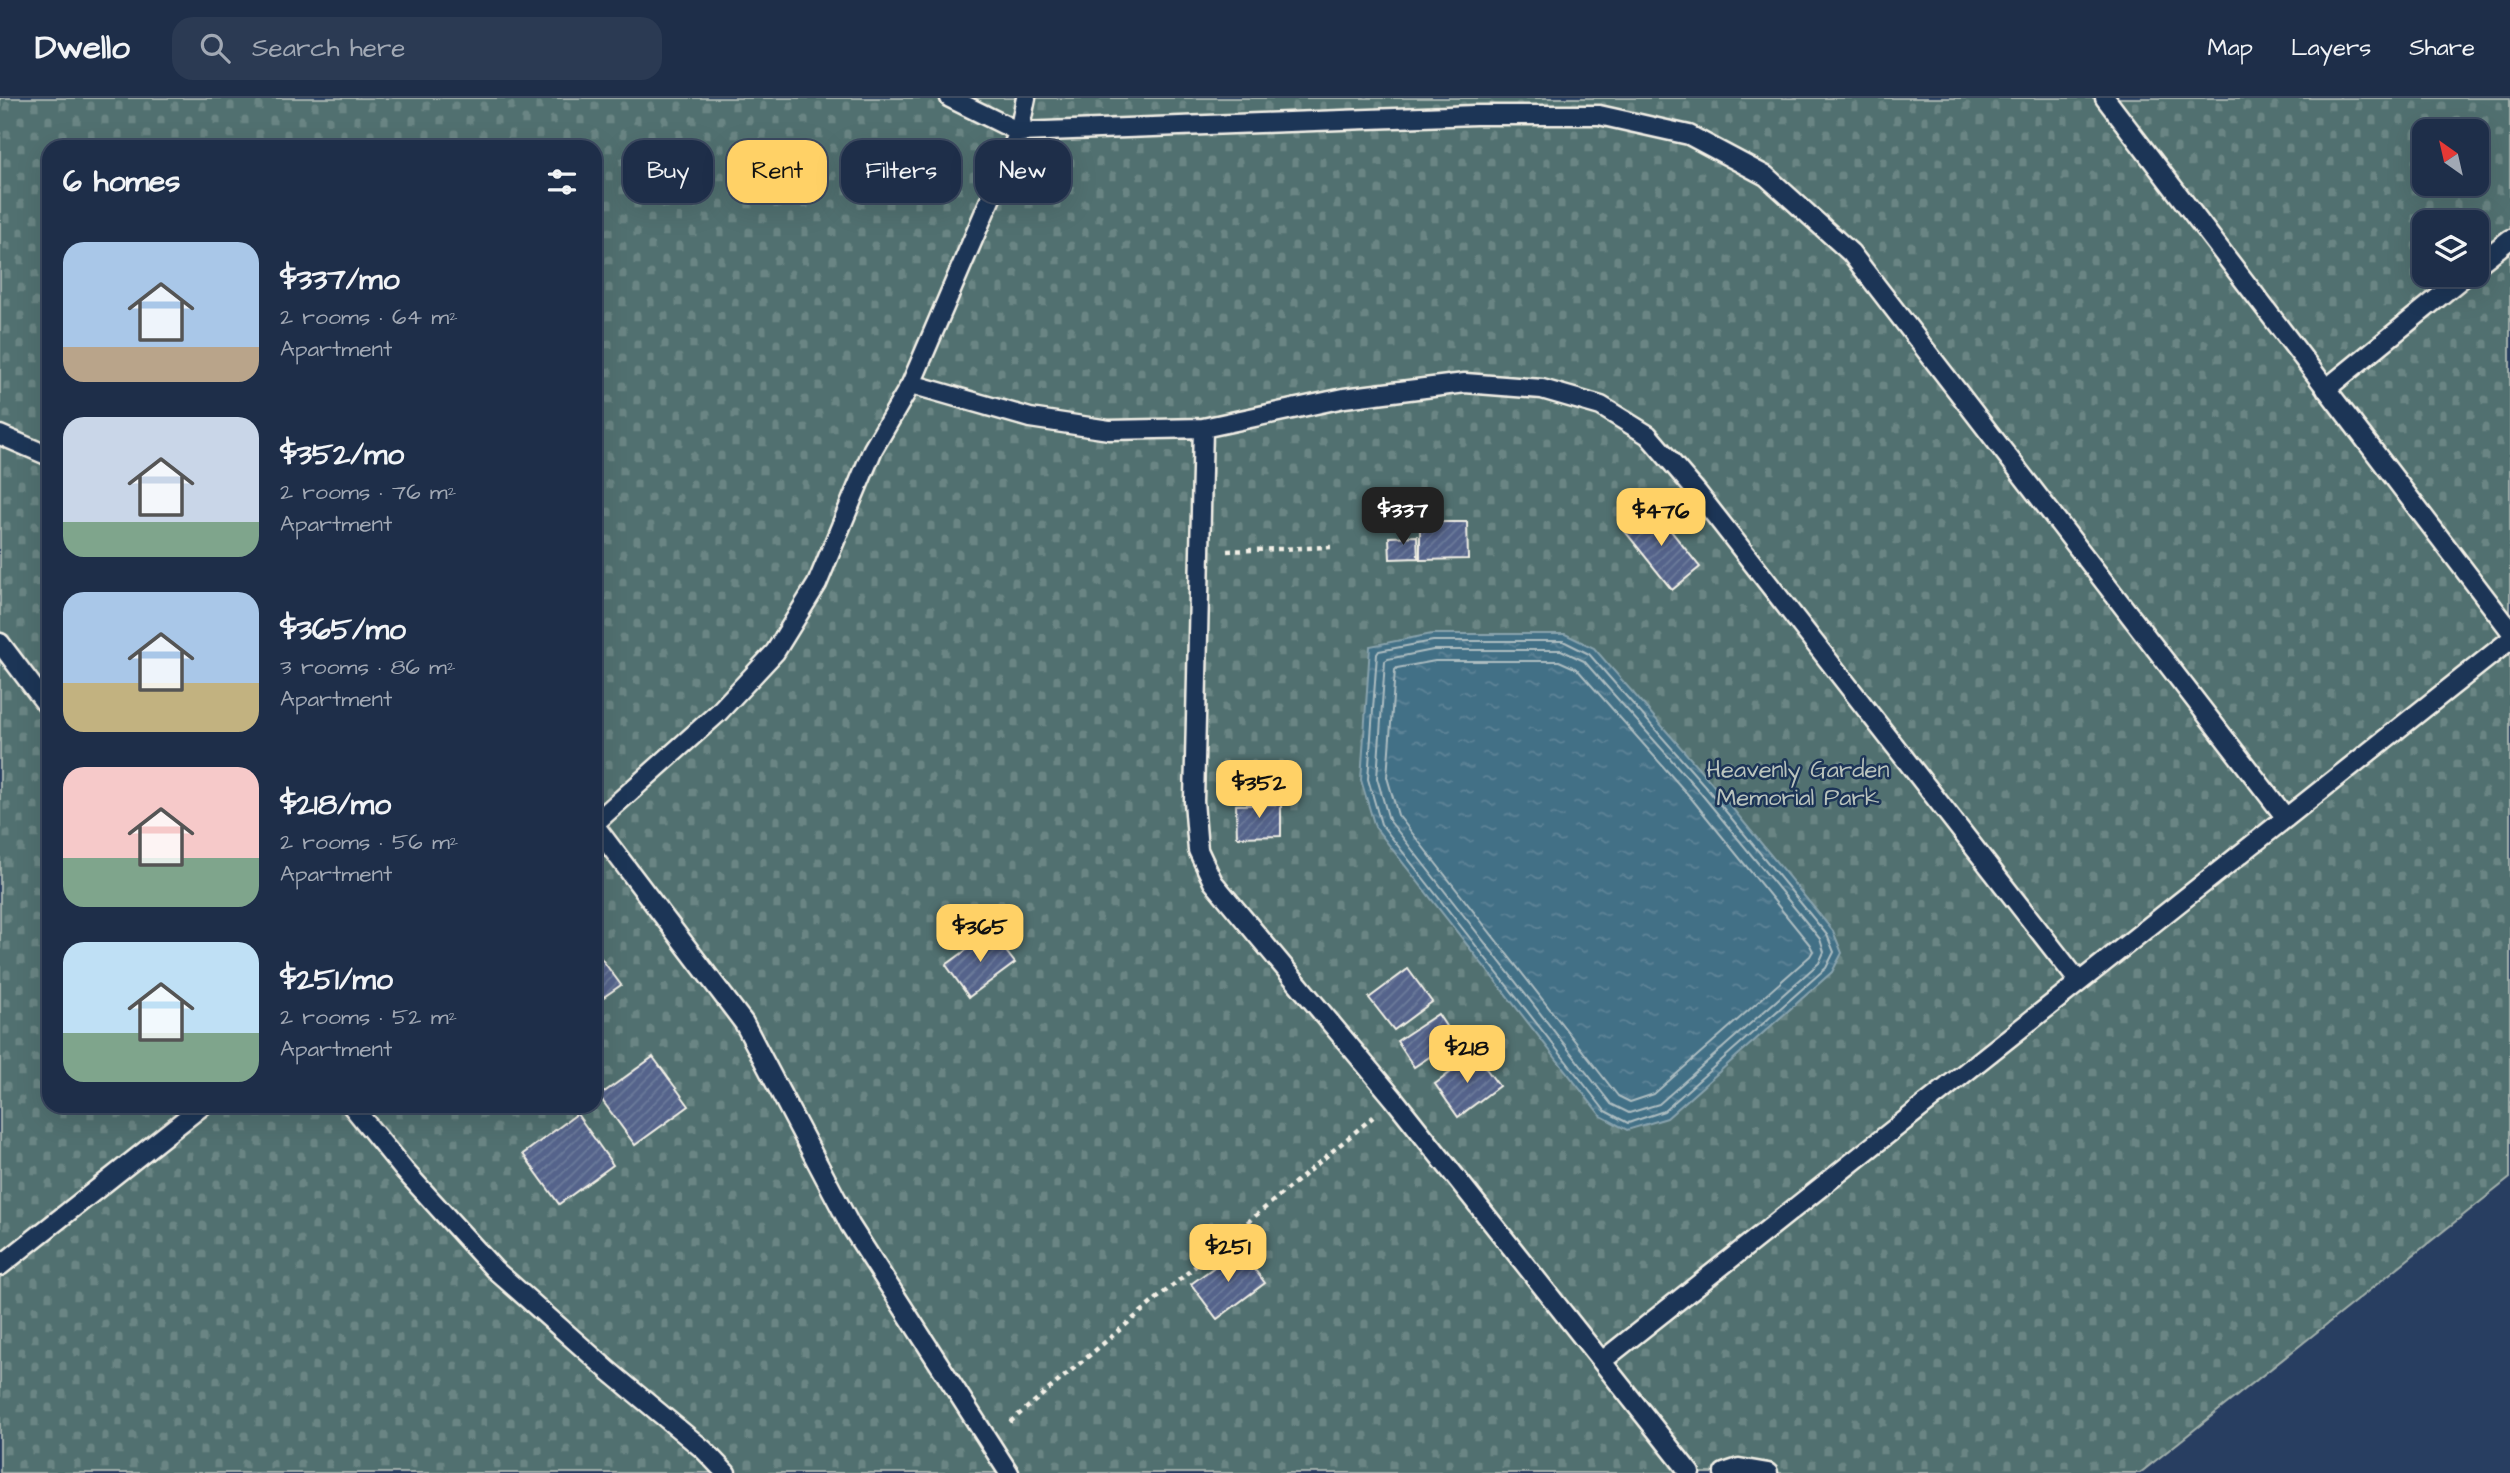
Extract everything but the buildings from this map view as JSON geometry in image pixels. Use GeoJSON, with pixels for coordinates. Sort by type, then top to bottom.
{"type":"FeatureCollection","features":[{"type":"Feature","properties":{"kind":"lane"},"geometry":{"type":"LineString","coordinates":[[950,98],[1019,132],[1461,116],[1599,116],[1689,135],[1722,152],[1766,176],[1851,253],[2286,818]]}},
{"type":"Feature","properties":{"kind":"lane"},"geometry":{"type":"LineString","coordinates":[[602,818],[718,713],[775,652],[817,584],[873,449],[911,384],[1019,132],[1026,98]]}},
{"type":"Feature","properties":{"kind":"lane"},"geometry":{"type":"LineString","coordinates":[[2105,98],[2510,630]]}},
{"type":"Feature","properties":{"kind":"lane"},"geometry":{"type":"LineString","coordinates":[[2489,256],[2510,239]]}},
{"type":"Feature","properties":{"kind":"lane"},"geometry":{"type":"LineString","coordinates":[[2326,389],[2451,287]]}},
{"type":"Feature","properties":{"kind":"lane"},"geometry":{"type":"LineString","coordinates":[[911,384],[1030,418],[1109,430],[1203,428],[1344,398],[1465,383],[1542,389],[1601,406],[1648,435],[1697,492],[2079,982]]}},
{"type":"Feature","properties":{"kind":"lane"},"geometry":{"type":"LineString","coordinates":[[1203,428],[1194,801],[1198,850],[1213,882],[1394,1099],[1690,1473]]}},
{"type":"Feature","properties":{"kind":"lane"},"geometry":{"type":"LineString","coordinates":[[0,435],[42,453]]}},
{"type":"Feature","properties":{"kind":"lane"},"geometry":{"type":"LineString","coordinates":[[1601,1361],[2510,640]]}},
{"type":"Feature","properties":{"kind":"lane"},"geometry":{"type":"LineString","coordinates":[[0,643],[42,699]]}},
{"type":"Feature","properties":{"kind":"lane"},"geometry":{"type":"LineString","coordinates":[[602,833],[744,1023],[850,1225],[1009,1473]]}},
{"type":"Feature","properties":{"kind":"lane"},"geometry":{"type":"LineString","coordinates":[[0,1265],[193,1113]]}},
{"type":"Feature","properties":{"kind":"lane"},"geometry":{"type":"LineString","coordinates":[[358,1113],[404,1170],[494,1269],[609,1371],[704,1450],[726,1473]]}},
{"type":"Feature","properties":{"kind":"lane"},"geometry":{"type":"LineString","coordinates":[[1724,1473],[1739,1468],[1768,1473]]}},
{"type":"Feature","properties":{"kind":"path"},"geometry":{"type":"LineString","coordinates":[[1201,552],[1331,547]]}},
{"type":"Feature","properties":{"kind":"path"},"geometry":{"type":"LineString","coordinates":[[988,1440],[1394,1099]]}},
{"type":"Feature","properties":{"kind":"green space","name":"Heavenly Garden Memorial Park"},"geometry":{"type":"Polygon","coordinates":[[[0,98],[2510,98],[2510,1178],[2140,1473],[0,1473],[0,98]]]}},
{"type":"Feature","properties":{"kind":"water"},"geometry":{"type":"Polygon","coordinates":[[[1432,634],[1565,634],[1594,648],[1710,781],[1833,931],[1842,953],[1832,972],[1667,1118],[1627,1130],[1601,1116],[1375,827],[1361,780],[1370,646],[1432,634]]]}}]}
